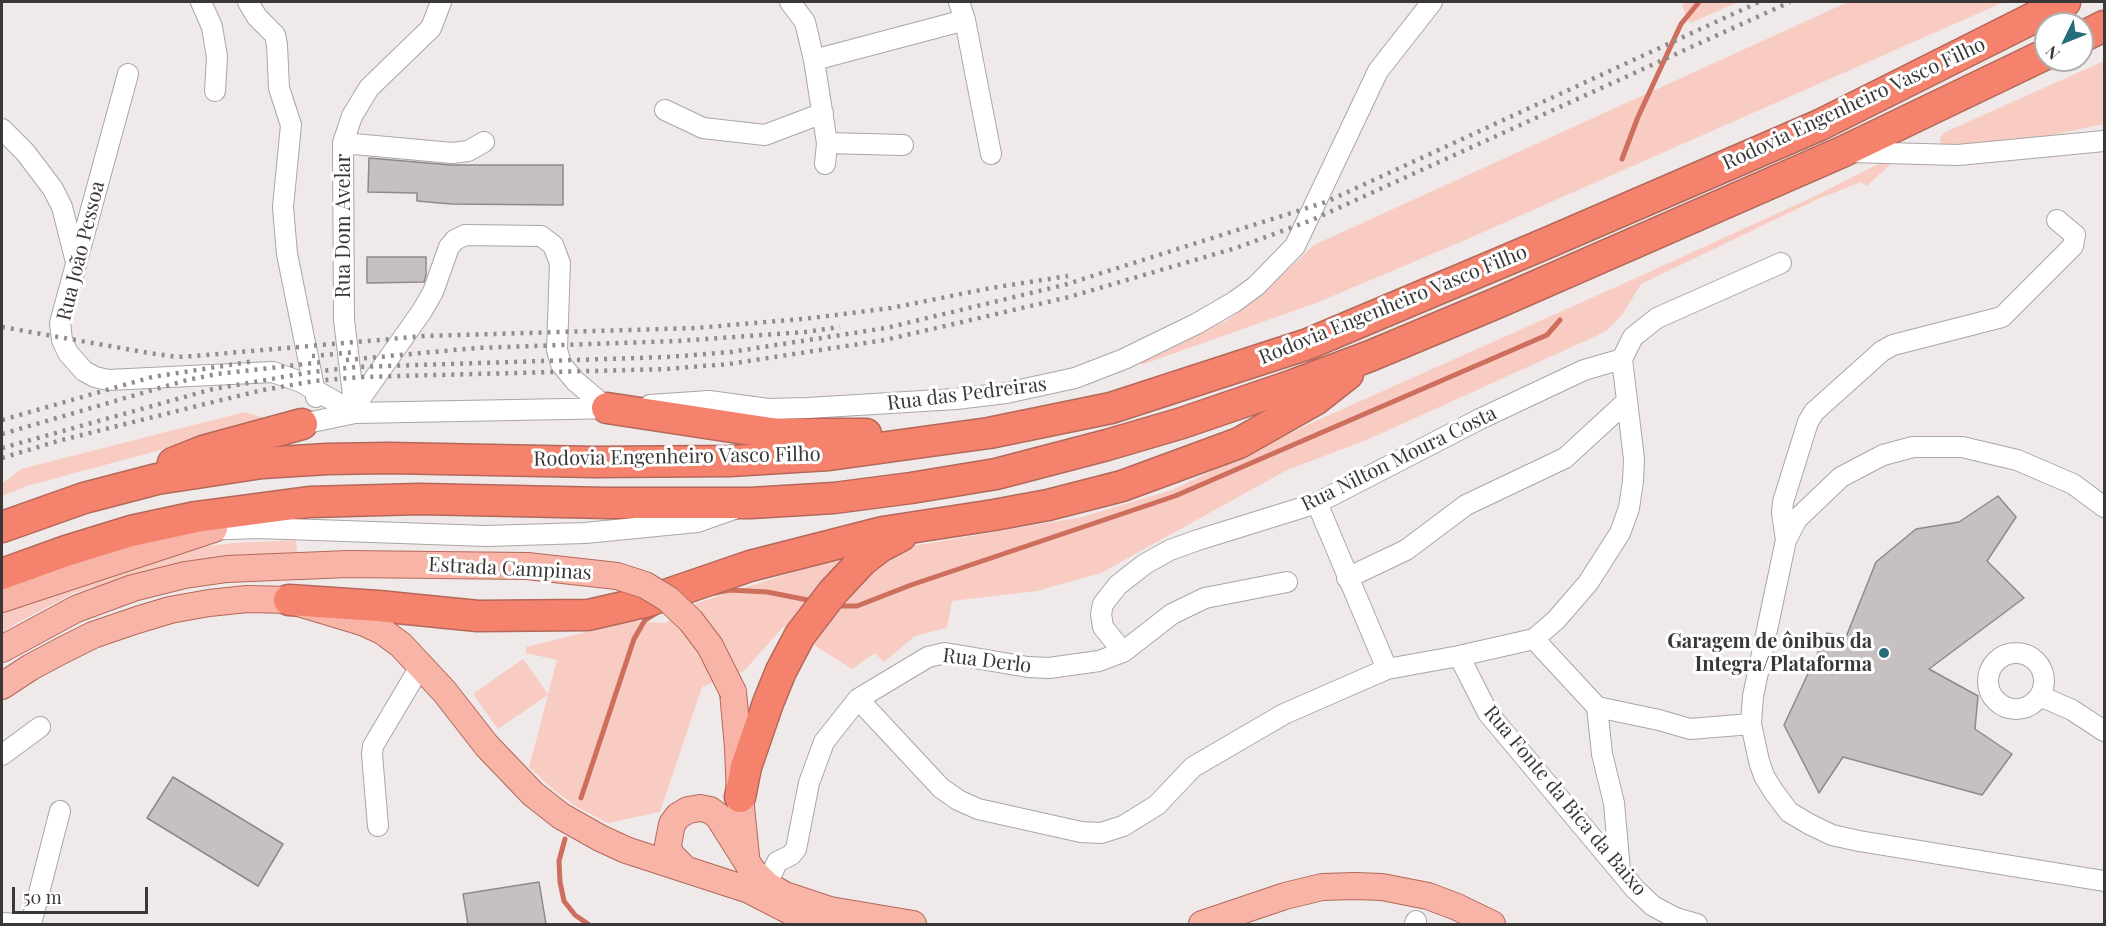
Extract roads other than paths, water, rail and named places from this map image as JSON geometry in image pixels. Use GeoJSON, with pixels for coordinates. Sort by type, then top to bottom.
{"type":"FeatureCollection","features":[{"type":"Feature","properties":{"kind":"highway","name":"Rodovia Engenheiro Vasco Filho"},"geometry":{"type":"LineString","coordinates":[[2,527],[84,498],[157,479],[262,464],[379,459],[730,461],[829,455],[988,433],[1111,408],[1308,344],[1820,125],[2065,2]]}},
{"type":"Feature","properties":{"kind":"highway","name":"Rodovia Engenheiro Vasco Filho"},"geometry":{"type":"LineString","coordinates":[[2,574],[131,531],[196,517],[309,502],[420,499],[751,503],[834,498],[996,474],[1182,423],[1370,356],[1842,152],[2034,60]]}},
{"type":"Feature","properties":{"kind":"highway"},"geometry":{"type":"LineString","coordinates":[[289,600],[478,616],[588,615],[645,602],[771,560],[883,532],[1037,507],[1122,486],[1239,444],[1315,400],[1370,356]]}},
{"type":"Feature","properties":{"kind":"highway"},"geometry":{"type":"LineString","coordinates":[[607,408],[778,434],[988,433]]}},
{"type":"Feature","properties":{"kind":"highway"},"geometry":{"type":"LineString","coordinates":[[84,498],[203,452],[302,424]]}},
{"type":"Feature","properties":{"kind":"highway"},"geometry":{"type":"LineString","coordinates":[[740,797],[746,767],[768,703],[781,670],[800,635],[832,592],[863,560],[895,538],[932,524]]}},
{"type":"Feature","properties":{"kind":"main road"},"geometry":{"type":"LineString","coordinates":[[2,600],[214,529]]}},
{"type":"Feature","properties":{"kind":"main road"},"geometry":{"type":"LineString","coordinates":[[2,584],[30,564]]}},
{"type":"Feature","properties":{"kind":"main road","name":"Estrada Campinas"},"geometry":{"type":"LineString","coordinates":[[2,650],[76,609],[133,588],[185,575],[227,569],[348,564],[527,566],[617,576],[645,585],[668,599],[691,621],[710,646],[733,692],[747,862]]}},
{"type":"Feature","properties":{"kind":"main road"},"geometry":{"type":"LineString","coordinates":[[2,686],[31,667],[93,635],[170,610],[247,599],[289,600],[362,622],[382,631],[401,645],[444,691],[487,746],[533,794],[561,816],[626,850],[749,890],[811,922]]}},
{"type":"Feature","properties":{"kind":"main road"},"geometry":{"type":"LineString","coordinates":[[683,867],[670,854],[668,835],[672,824],[678,816],[688,810],[700,808],[710,810],[718,816],[747,862],[767,885],[804,902],[862,921],[913,924]]}},
{"type":"Feature","properties":{"kind":"main road"},"geometry":{"type":"LineString","coordinates":[[1202,924],[1322,886],[1355,886],[1382,887],[1428,896],[1492,924]]}},
{"type":"Feature","properties":{"kind":"street"},"geometry":{"type":"LineString","coordinates":[[201,2],[212,27],[217,57],[215,91]]}},
{"type":"Feature","properties":{"kind":"street"},"geometry":{"type":"LineString","coordinates":[[248,2],[257,17],[275,35],[279,88],[291,126],[282,207],[287,254],[317,403],[302,424]]}},
{"type":"Feature","properties":{"kind":"street","name":"Rua Dom Avelar"},"geometry":{"type":"LineString","coordinates":[[355,413],[344,320],[343,143],[352,116],[369,88],[431,28],[441,2]]}},
{"type":"Feature","properties":{"kind":"street"},"geometry":{"type":"LineString","coordinates":[[790,2],[805,22],[814,60],[828,143],[825,165]]}},
{"type":"Feature","properties":{"kind":"street","name":"Rua das Pedreiras"},"geometry":{"type":"LineString","coordinates":[[302,424],[355,413],[607,408],[710,401],[768,409],[808,408],[956,399],[1006,393],[1075,378],[1124,359],[1234,302],[1256,286],[1295,246],[1378,71],[1431,2]]}},
{"type":"Feature","properties":{"kind":"street"},"geometry":{"type":"LineString","coordinates":[[814,60],[962,11],[991,154]]}},
{"type":"Feature","properties":{"kind":"street","name":"Rua João Pessoa"},"geometry":{"type":"LineString","coordinates":[[128,74],[60,324],[62,340],[75,362],[95,378],[108,380],[273,372],[292,378],[355,413]]}},
{"type":"Feature","properties":{"kind":"street"},"geometry":{"type":"LineString","coordinates":[[665,111],[703,128],[765,135],[823,113]]}},
{"type":"Feature","properties":{"kind":"street"},"geometry":{"type":"LineString","coordinates":[[2,129],[25,152],[53,189],[62,207],[77,267]]}},
{"type":"Feature","properties":{"kind":"street"},"geometry":{"type":"LineString","coordinates":[[1842,152],[1958,155],[2104,141]]}},
{"type":"Feature","properties":{"kind":"street"},"geometry":{"type":"LineString","coordinates":[[343,143],[452,153],[468,151],[484,142]]}},
{"type":"Feature","properties":{"kind":"street"},"geometry":{"type":"LineString","coordinates":[[828,143],[903,145]]}},
{"type":"Feature","properties":{"kind":"street"},"geometry":{"type":"LineString","coordinates":[[1786,540],[1782,513],[1783,502],[1808,422],[1814,412],[1882,351],[1893,345],[2002,317],[2073,246],[2075,235],[2056,220]]}},
{"type":"Feature","properties":{"kind":"street"},"geometry":{"type":"LineString","coordinates":[[355,413],[360,399],[433,292],[449,247],[455,240],[465,235],[541,236],[553,245],[560,263],[557,350],[561,364],[574,381],[607,408]]}},
{"type":"Feature","properties":{"kind":"street"},"geometry":{"type":"LineString","coordinates":[[858,699],[941,788],[958,800],[989,811],[1081,832],[1101,833],[1122,826],[1157,806],[1193,767],[1284,714],[1387,669],[1534,639],[1556,620],[1588,583],[1620,533],[1629,508],[1634,459],[1622,359],[1633,337],[1657,318],[1781,263]]}},
{"type":"Feature","properties":{"kind":"street","name":"Rua Nilton Moura Costa"},"geometry":{"type":"LineString","coordinates":[[1123,652],[1103,627],[1101,614],[1103,604],[1129,576],[1145,564],[1170,550],[1317,503],[1480,419],[1584,370],[1622,359]]}},
{"type":"Feature","properties":{"kind":"street"},"geometry":{"type":"LineString","coordinates":[[1347,578],[1406,550],[1466,506],[1565,458],[1626,402]]}},
{"type":"Feature","properties":{"kind":"street"},"geometry":{"type":"LineString","coordinates":[[2104,507],[2073,483],[2017,460],[1962,447],[1914,447],[1883,455],[1841,477],[1797,519],[1786,540],[1753,696],[1751,724],[1764,776],[1774,792],[1789,812],[1832,835],[2104,881]]}},
{"type":"Feature","properties":{"kind":"street"},"geometry":{"type":"LineString","coordinates":[[131,531],[259,528],[486,536],[585,533],[697,522],[751,503]]}},
{"type":"Feature","properties":{"kind":"street"},"geometry":{"type":"LineString","coordinates":[[1317,503],[1387,669]]}},
{"type":"Feature","properties":{"kind":"street","name":"Rua Derlo"},"geometry":{"type":"LineString","coordinates":[[767,885],[777,862],[791,855],[796,849],[809,783],[824,742],[858,699],[937,653],[1028,667],[1049,668],[1099,661],[1123,652],[1172,614],[1205,598],[1287,582]]}},
{"type":"Feature","properties":{"kind":"street"},"geometry":{"type":"LineString","coordinates":[[1534,639],[1597,707],[1690,729],[1751,724]]}},
{"type":"Feature","properties":{"kind":"street","name":"Rua Fonte da Bica da Baixo"},"geometry":{"type":"LineString","coordinates":[[1459,656],[1488,713],[1620,871],[1653,906],[1676,918],[1697,924]]}},
{"type":"Feature","properties":{"kind":"street"},"geometry":{"type":"LineString","coordinates":[[378,826],[373,746],[421,665]]}},
{"type":"Feature","properties":{"kind":"street"},"geometry":{"type":"LineString","coordinates":[[2040,696],[2072,710],[2104,731]]}},
{"type":"Feature","properties":{"kind":"street"},"geometry":{"type":"LineString","coordinates":[[1597,707],[1602,754],[1614,804],[1620,871]]}},
{"type":"Feature","properties":{"kind":"street"},"geometry":{"type":"LineString","coordinates":[[2,755],[40,728]]}},
{"type":"Feature","properties":{"kind":"street"},"geometry":{"type":"LineString","coordinates":[[30,924],[60,811]]}},
{"type":"Feature","properties":{"kind":"street"},"geometry":{"type":"LineString","coordinates":[[2,923],[21,924]]}},
{"type":"Feature","properties":{"kind":"waterway"},"geometry":{"type":"LineString","coordinates":[[1622,159],[1638,117],[1681,24],[1699,2]]}},
{"type":"Feature","properties":{"kind":"waterway"},"geometry":{"type":"LineString","coordinates":[[836,606],[857,606],[911,585],[1175,496],[1547,335],[1560,320]]}},
{"type":"Feature","properties":{"kind":"waterway"},"geometry":{"type":"LineString","coordinates":[[715,593],[730,590],[767,592],[813,601]]}},
{"type":"Feature","properties":{"kind":"waterway"},"geometry":{"type":"LineString","coordinates":[[581,798],[634,639],[645,620],[658,612]]}},
{"type":"Feature","properties":{"kind":"waterway"},"geometry":{"type":"LineString","coordinates":[[565,839],[559,861],[564,901],[575,915],[588,924]]}},
{"type":"Feature","properties":{"kind":"railway"},"geometry":{"type":"LineString","coordinates":[[2,448],[213,389],[312,372],[356,367],[668,357],[731,352],[886,328],[1064,285],[1326,202],[1759,2]]}},
{"type":"Feature","properties":{"kind":"railway"},"geometry":{"type":"LineString","coordinates":[[2,458],[58,441],[205,404],[263,390],[315,381],[361,377],[667,369],[729,364],[885,340],[1069,297],[1236,248],[1312,220],[1790,2]]}},
{"type":"Feature","properties":{"kind":"railway"},"geometry":{"type":"LineString","coordinates":[[2,327],[177,357],[425,336],[696,328],[803,319],[891,308],[991,288],[1068,276]]}},
{"type":"Feature","properties":{"kind":"railway"},"geometry":{"type":"LineString","coordinates":[[346,360],[476,348],[677,341],[805,332],[840,327]]}},
{"type":"Feature","properties":{"kind":"railway"},"geometry":{"type":"LineString","coordinates":[[312,356],[357,352]]}},
{"type":"Feature","properties":{"kind":"railway"},"geometry":{"type":"LineString","coordinates":[[2,420],[152,377],[255,361]]}},
{"type":"Feature","properties":{"kind":"railway"},"geometry":{"type":"LineString","coordinates":[[2,434],[187,380],[217,374],[323,362]]}},
{"type":"Feature","properties":{"kind":"place","name":"Garagem de ônibus da Integra/Plataforma"},"geometry":{"type":"Point","coordinates":[1884,653]}}]}
